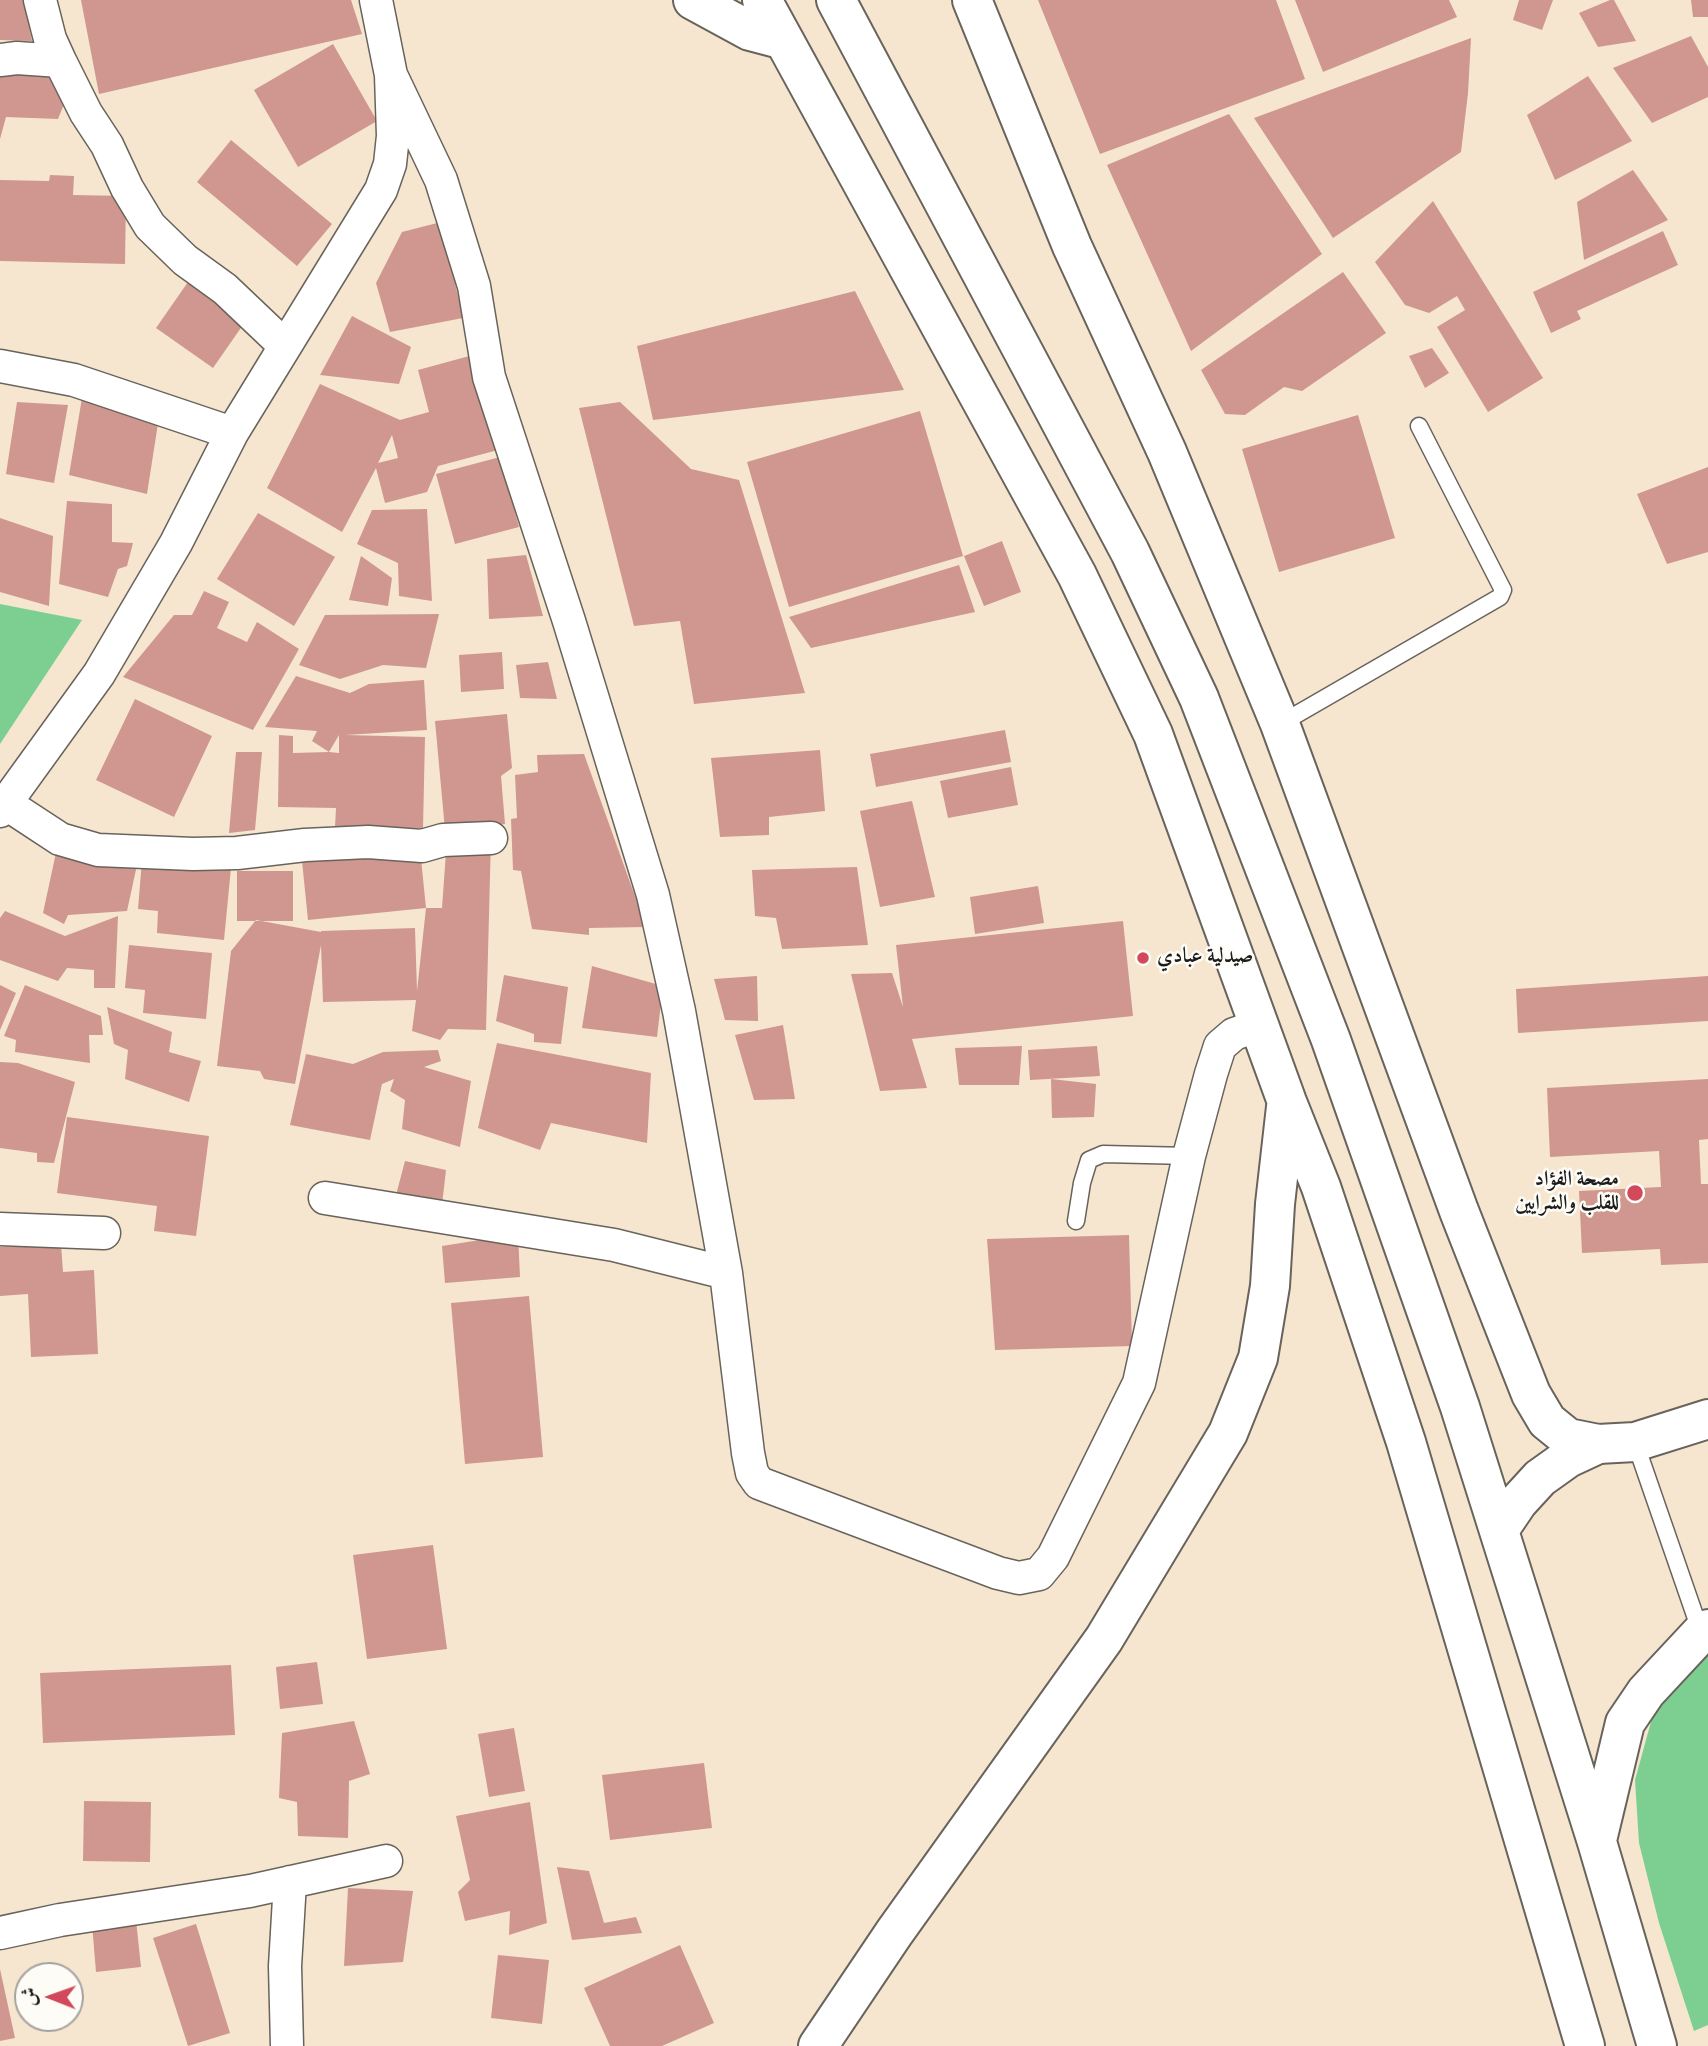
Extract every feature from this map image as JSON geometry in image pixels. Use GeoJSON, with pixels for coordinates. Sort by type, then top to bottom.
{"type":"FeatureCollection","features":[{"type":"Feature","properties":{"kind":"main road"},"geometry":{"type":"LineString","coordinates":[[693,0],[750,31],[784,40]]}},
{"type":"Feature","properties":{"kind":"main road"},"geometry":{"type":"LineString","coordinates":[[762,0],[1083,587],[1153,734],[1287,1102],[1321,1187],[1406,1443],[1586,2046]]}},
{"type":"Feature","properties":{"kind":"main road"},"geometry":{"type":"LineString","coordinates":[[836,0],[1130,552],[1199,698],[1331,1040],[1460,1407],[1597,1842],[1657,2046]]}},
{"type":"Feature","properties":{"kind":"main road"},"geometry":{"type":"LineString","coordinates":[[972,0],[1072,246],[1167,453],[1280,724],[1459,1211],[1531,1394],[1547,1420],[1568,1438],[1616,1443]]}},
{"type":"Feature","properties":{"kind":"main road"},"geometry":{"type":"LineString","coordinates":[[818,2046],[894,1933],[1104,1639],[1228,1433],[1258,1358],[1270,1286],[1275,1204],[1287,1102]]}},
{"type":"Feature","properties":{"kind":"main road"},"geometry":{"type":"LineString","coordinates":[[1499,1530],[1518,1502],[1540,1478],[1568,1458],[1708,1419]]}},
{"type":"Feature","properties":{"kind":"main road"},"geometry":{"type":"LineString","coordinates":[[1597,1842],[1625,1723],[1646,1692],[1705,1631]]}},
{"type":"Feature","properties":{"kind":"street"},"geometry":{"type":"LineString","coordinates":[[40,0],[50,39],[60,61],[150,226],[185,260],[225,289],[285,346]]}},
{"type":"Feature","properties":{"kind":"street"},"geometry":{"type":"LineString","coordinates":[[376,0],[391,75],[393,136],[390,164],[381,190],[232,433],[176,543],[99,674],[2,805],[60,839],[98,850],[226,853],[368,842],[422,846],[443,840],[491,838]]}},
{"type":"Feature","properties":{"kind":"street"},"geometry":{"type":"LineString","coordinates":[[0,60],[17,58],[60,61]]}},
{"type":"Feature","properties":{"kind":"street"},"geometry":{"type":"LineString","coordinates":[[391,75],[441,180],[474,286],[489,377],[569,621],[653,895],[682,1023],[726,1273],[748,1453],[752,1473],[759,1483],[998,1573],[1019,1578],[1039,1574],[1053,1557],[1139,1383],[1189,1156],[1220,1046],[1234,1034],[1260,1025]]}},
{"type":"Feature","properties":{"kind":"street"},"geometry":{"type":"LineString","coordinates":[[0,366],[74,380],[232,433]]}},
{"type":"Feature","properties":{"kind":"street"},"geometry":{"type":"LineString","coordinates":[[325,1198],[614,1245],[726,1273]]}},
{"type":"Feature","properties":{"kind":"street"},"geometry":{"type":"LineString","coordinates":[[0,1229],[104,1233]]}},
{"type":"Feature","properties":{"kind":"street"},"geometry":{"type":"LineString","coordinates":[[0,1933],[60,1920],[173,1905],[386,1861]]}},
{"type":"Feature","properties":{"kind":"street"},"geometry":{"type":"LineString","coordinates":[[287,2046],[285,1966],[290,1882]]}},
{"type":"Feature","properties":{"kind":"lane"},"geometry":{"type":"LineString","coordinates":[[1280,724],[1500,597],[1503,590],[1419,426]]}},
{"type":"Feature","properties":{"kind":"lane"},"geometry":{"type":"LineString","coordinates":[[1076,1221],[1089,1160],[1103,1154],[1189,1156]]}},
{"type":"Feature","properties":{"kind":"lane"},"geometry":{"type":"LineString","coordinates":[[1616,1443],[1705,1631]]}},
{"type":"Feature","properties":{"kind":"green space"},"geometry":{"type":"Polygon","coordinates":[[[0,604],[82,620],[0,744],[0,604]]]}},
{"type":"Feature","properties":{"kind":"green space"},"geometry":{"type":"Polygon","coordinates":[[[1708,1654],[1708,2025],[1694,2031],[1659,1923],[1639,1843],[1635,1780],[1652,1718],[1685,1671],[1708,1654]]]}},
{"type":"Feature","properties":{"kind":"building"},"geometry":{"type":"Polygon","coordinates":[[[0,0],[24,0],[32,41],[0,40],[0,0]]]}},
{"type":"Feature","properties":{"kind":"building"},"geometry":{"type":"Polygon","coordinates":[[[81,0],[351,0],[362,34],[99,94],[81,0]]]}},
{"type":"Feature","properties":{"kind":"building"},"geometry":{"type":"Polygon","coordinates":[[[1038,0],[1276,0],[1305,79],[1100,154],[1038,0]]]}},
{"type":"Feature","properties":{"kind":"building"},"geometry":{"type":"Polygon","coordinates":[[[1295,0],[1449,0],[1457,17],[1323,72],[1295,0]]]}},
{"type":"Feature","properties":{"kind":"building"},"geometry":{"type":"Polygon","coordinates":[[[1519,0],[1553,0],[1542,30],[1513,20],[1519,0]]]}},
{"type":"Feature","properties":{"kind":"building"},"geometry":{"type":"Polygon","coordinates":[[[1614,0],[1636,41],[1598,47],[1579,13],[1614,0]]]}},
{"type":"Feature","properties":{"kind":"building"},"geometry":{"type":"Polygon","coordinates":[[[1691,0],[1708,0],[1708,17],[1693,17],[1691,0]]]}},
{"type":"Feature","properties":{"kind":"building"},"geometry":{"type":"Polygon","coordinates":[[[1691,36],[1708,67],[1708,97],[1652,123],[1613,68],[1691,36]]]}},
{"type":"Feature","properties":{"kind":"building"},"geometry":{"type":"Polygon","coordinates":[[[1471,38],[1461,152],[1333,238],[1254,118],[1471,38]]]}},
{"type":"Feature","properties":{"kind":"building"},"geometry":{"type":"Polygon","coordinates":[[[333,44],[377,121],[298,167],[254,90],[333,44]]]}},
{"type":"Feature","properties":{"kind":"building"},"geometry":{"type":"Polygon","coordinates":[[[54,68],[66,99],[58,119],[6,117],[0,139],[0,69],[54,68]]]}},
{"type":"Feature","properties":{"kind":"building"},"geometry":{"type":"Polygon","coordinates":[[[1588,76],[1632,141],[1555,180],[1527,115],[1588,76]]]}},
{"type":"Feature","properties":{"kind":"building"},"geometry":{"type":"Polygon","coordinates":[[[1229,114],[1322,254],[1191,351],[1107,165],[1229,114]]]}},
{"type":"Feature","properties":{"kind":"building"},"geometry":{"type":"Polygon","coordinates":[[[231,140],[332,224],[297,266],[197,182],[231,140]]]}},
{"type":"Feature","properties":{"kind":"building"},"geometry":{"type":"Polygon","coordinates":[[[1633,170],[1668,220],[1584,260],[1577,202],[1633,170]]]}},
{"type":"Feature","properties":{"kind":"building"},"geometry":{"type":"Polygon","coordinates":[[[50,175],[74,176],[73,195],[126,196],[125,264],[0,261],[0,180],[49,181],[50,175]]]}},
{"type":"Feature","properties":{"kind":"building"},"geometry":{"type":"Polygon","coordinates":[[[1433,201],[1543,378],[1488,412],[1437,327],[1465,310],[1457,296],[1429,313],[1405,305],[1375,262],[1433,201]]]}},
{"type":"Feature","properties":{"kind":"building"},"geometry":{"type":"Polygon","coordinates":[[[441,222],[463,318],[390,332],[376,283],[402,232],[441,222]]]}},
{"type":"Feature","properties":{"kind":"building"},"geometry":{"type":"Polygon","coordinates":[[[1663,231],[1678,265],[1577,311],[1581,319],[1551,333],[1533,292],[1663,231]]]}},
{"type":"Feature","properties":{"kind":"building"},"geometry":{"type":"Polygon","coordinates":[[[1343,272],[1386,333],[1302,391],[1284,387],[1245,415],[1225,414],[1201,370],[1343,272]]]}},
{"type":"Feature","properties":{"kind":"building"},"geometry":{"type":"Polygon","coordinates":[[[188,282],[245,322],[213,368],[156,328],[188,282]]]}},
{"type":"Feature","properties":{"kind":"building"},"geometry":{"type":"Polygon","coordinates":[[[855,291],[904,390],[653,420],[637,346],[855,291]]]}},
{"type":"Feature","properties":{"kind":"building"},"geometry":{"type":"Polygon","coordinates":[[[352,316],[411,347],[399,384],[320,375],[352,316]]]}},
{"type":"Feature","properties":{"kind":"building"},"geometry":{"type":"Polygon","coordinates":[[[1432,348],[1449,373],[1425,388],[1409,356],[1432,348]]]}},
{"type":"Feature","properties":{"kind":"building"},"geometry":{"type":"Polygon","coordinates":[[[473,355],[498,450],[438,466],[427,492],[385,503],[376,468],[342,532],[267,488],[320,384],[400,420],[429,412],[418,370],[473,355]],[[392,435],[378,463],[398,458],[392,435]]]}},
{"type":"Feature","properties":{"kind":"building"},"geometry":{"type":"Polygon","coordinates":[[[82,398],[159,417],[147,494],[69,475],[82,398]]]}},
{"type":"Feature","properties":{"kind":"building"},"geometry":{"type":"Polygon","coordinates":[[[17,402],[68,405],[54,483],[6,474],[17,402]]]}},
{"type":"Feature","properties":{"kind":"building"},"geometry":{"type":"Polygon","coordinates":[[[620,402],[691,469],[739,480],[805,693],[694,704],[680,621],[634,626],[579,408],[620,402]]]}},
{"type":"Feature","properties":{"kind":"building"},"geometry":{"type":"Polygon","coordinates":[[[920,411],[963,556],[789,607],[747,462],[920,411]]]}},
{"type":"Feature","properties":{"kind":"building"},"geometry":{"type":"Polygon","coordinates":[[[1358,415],[1395,538],[1279,572],[1242,449],[1358,415]]]}},
{"type":"Feature","properties":{"kind":"building"},"geometry":{"type":"Polygon","coordinates":[[[500,457],[519,527],[455,544],[436,474],[500,457]]]}},
{"type":"Feature","properties":{"kind":"building"},"geometry":{"type":"Polygon","coordinates":[[[1708,467],[1708,552],[1667,564],[1637,494],[1708,467]]]}},
{"type":"Feature","properties":{"kind":"building"},"geometry":{"type":"Polygon","coordinates":[[[67,501],[112,504],[112,542],[133,543],[127,566],[118,569],[108,597],[59,584],[67,501]]]}},
{"type":"Feature","properties":{"kind":"building"},"geometry":{"type":"Polygon","coordinates":[[[427,509],[432,601],[399,596],[398,563],[357,544],[372,510],[427,509]]]}},
{"type":"Feature","properties":{"kind":"building"},"geometry":{"type":"Polygon","coordinates":[[[258,513],[335,557],[294,626],[217,579],[258,513]]]}},
{"type":"Feature","properties":{"kind":"building"},"geometry":{"type":"Polygon","coordinates":[[[0,518],[53,536],[49,606],[0,592],[0,518]]]}},
{"type":"Feature","properties":{"kind":"building"},"geometry":{"type":"Polygon","coordinates":[[[1002,541],[1021,592],[984,606],[964,556],[1002,541]]]}},
{"type":"Feature","properties":{"kind":"building"},"geometry":{"type":"Polygon","coordinates":[[[526,555],[543,616],[489,619],[487,559],[526,555]]]}},
{"type":"Feature","properties":{"kind":"building"},"geometry":{"type":"Polygon","coordinates":[[[361,556],[392,578],[388,606],[349,600],[361,556]]]}},
{"type":"Feature","properties":{"kind":"building"},"geometry":{"type":"Polygon","coordinates":[[[959,565],[975,612],[811,648],[789,617],[959,565]]]}},
{"type":"Feature","properties":{"kind":"building"},"geometry":{"type":"Polygon","coordinates":[[[204,591],[229,602],[217,628],[247,642],[257,622],[299,649],[253,730],[123,677],[174,615],[192,615],[204,591]]]}},
{"type":"Feature","properties":{"kind":"building"},"geometry":{"type":"Polygon","coordinates":[[[439,614],[426,668],[383,665],[340,679],[299,665],[325,615],[439,614]]]}},
{"type":"Feature","properties":{"kind":"building"},"geometry":{"type":"Polygon","coordinates":[[[502,652],[504,689],[461,692],[459,655],[502,652]]]}},
{"type":"Feature","properties":{"kind":"building"},"geometry":{"type":"Polygon","coordinates":[[[548,662],[557,699],[520,698],[516,665],[548,662]]]}},
{"type":"Feature","properties":{"kind":"building"},"geometry":{"type":"Polygon","coordinates":[[[296,676],[350,693],[369,684],[424,680],[427,730],[345,735],[425,737],[423,828],[335,827],[336,808],[278,807],[279,735],[293,736],[293,753],[329,752],[312,741],[317,731],[265,727],[296,676]],[[339,735],[329,752],[339,753],[339,735]]]}},
{"type":"Feature","properties":{"kind":"building"},"geometry":{"type":"Polygon","coordinates":[[[135,699],[212,736],[174,817],[96,780],[135,699]]]}},
{"type":"Feature","properties":{"kind":"building"},"geometry":{"type":"Polygon","coordinates":[[[507,714],[512,768],[501,776],[505,824],[445,830],[435,721],[507,714]]]}},
{"type":"Feature","properties":{"kind":"building"},"geometry":{"type":"Polygon","coordinates":[[[1005,730],[1011,762],[876,787],[870,754],[1005,730]]]}},
{"type":"Feature","properties":{"kind":"building"},"geometry":{"type":"Polygon","coordinates":[[[820,750],[825,811],[769,817],[769,835],[720,837],[711,758],[820,750]]]}},
{"type":"Feature","properties":{"kind":"building"},"geometry":{"type":"Polygon","coordinates":[[[236,752],[262,752],[255,830],[229,833],[236,752]]]}},
{"type":"Feature","properties":{"kind":"building"},"geometry":{"type":"Polygon","coordinates":[[[584,754],[646,927],[589,928],[589,935],[532,929],[521,871],[513,870],[511,819],[517,818],[515,775],[538,772],[537,755],[584,754]]]}},
{"type":"Feature","properties":{"kind":"building"},"geometry":{"type":"Polygon","coordinates":[[[1011,767],[1018,805],[948,818],[940,781],[1011,767]]]}},
{"type":"Feature","properties":{"kind":"building"},"geometry":{"type":"Polygon","coordinates":[[[912,801],[935,897],[880,907],[860,811],[912,801]]]}},
{"type":"Feature","properties":{"kind":"building"},"geometry":{"type":"Polygon","coordinates":[[[491,838],[486,1030],[448,1029],[440,1040],[412,1031],[416,1000],[323,1002],[321,945],[295,1084],[264,1079],[260,1071],[217,1066],[231,951],[256,920],[321,932],[415,928],[417,991],[426,908],[442,908],[446,852],[491,838]]]}},
{"type":"Feature","properties":{"kind":"building"},"geometry":{"type":"Polygon","coordinates":[[[57,848],[137,865],[127,911],[68,915],[64,924],[43,913],[57,848]]]}},
{"type":"Feature","properties":{"kind":"building"},"geometry":{"type":"Polygon","coordinates":[[[420,849],[426,908],[308,920],[302,861],[420,849]]]}},
{"type":"Feature","properties":{"kind":"building"},"geometry":{"type":"Polygon","coordinates":[[[142,860],[231,868],[224,940],[157,933],[158,911],[138,909],[142,860]]]}},
{"type":"Feature","properties":{"kind":"building"},"geometry":{"type":"Polygon","coordinates":[[[857,867],[868,945],[782,949],[776,918],[755,916],[752,870],[857,867]]]}},
{"type":"Feature","properties":{"kind":"building"},"geometry":{"type":"Polygon","coordinates":[[[237,871],[293,871],[293,921],[237,921],[237,871]]]}},
{"type":"Feature","properties":{"kind":"building"},"geometry":{"type":"Polygon","coordinates":[[[1038,886],[1044,923],[975,934],[970,897],[1038,886]]]}},
{"type":"Feature","properties":{"kind":"building"},"geometry":{"type":"Polygon","coordinates":[[[5,911],[65,936],[118,916],[115,988],[94,988],[94,970],[67,968],[58,981],[0,960],[0,918],[5,911]]]}},
{"type":"Feature","properties":{"kind":"building"},"geometry":{"type":"Polygon","coordinates":[[[1123,921],[1133,1016],[912,1039],[927,1088],[880,1091],[851,974],[892,973],[903,1007],[896,945],[1123,921]]]}},
{"type":"Feature","properties":{"kind":"building"},"geometry":{"type":"Polygon","coordinates":[[[129,945],[212,953],[206,1019],[143,1013],[145,990],[125,988],[129,945]]]}},
{"type":"Feature","properties":{"kind":"building"},"geometry":{"type":"Polygon","coordinates":[[[592,966],[663,986],[657,1037],[582,1028],[592,966]]]}},
{"type":"Feature","properties":{"kind":"building"},"geometry":{"type":"Polygon","coordinates":[[[504,975],[568,987],[561,1044],[534,1042],[534,1034],[496,1021],[504,975]]]}},
{"type":"Feature","properties":{"kind":"building"},"geometry":{"type":"Polygon","coordinates":[[[757,976],[758,1021],[725,1020],[714,979],[757,976]]]}},
{"type":"Feature","properties":{"kind":"building"},"geometry":{"type":"Polygon","coordinates":[[[1708,976],[1708,1021],[1518,1033],[1516,989],[1708,976]]]}},
{"type":"Feature","properties":{"kind":"building"},"geometry":{"type":"Polygon","coordinates":[[[0,985],[16,993],[0,1030],[0,985]]]}},
{"type":"Feature","properties":{"kind":"building"},"geometry":{"type":"Polygon","coordinates":[[[25,985],[101,1016],[103,1035],[89,1035],[90,1063],[15,1052],[16,1040],[4,1036],[25,985]]]}},
{"type":"Feature","properties":{"kind":"building"},"geometry":{"type":"Polygon","coordinates":[[[107,1007],[172,1032],[169,1052],[201,1061],[189,1102],[125,1079],[128,1050],[114,1044],[107,1007]]]}},
{"type":"Feature","properties":{"kind":"building"},"geometry":{"type":"Polygon","coordinates":[[[783,1025],[795,1099],[754,1100],[735,1035],[783,1025]]]}},
{"type":"Feature","properties":{"kind":"building"},"geometry":{"type":"Polygon","coordinates":[[[497,1043],[651,1073],[647,1143],[551,1123],[540,1150],[478,1128],[497,1043]]]}},
{"type":"Feature","properties":{"kind":"building"},"geometry":{"type":"Polygon","coordinates":[[[1022,1046],[1019,1085],[959,1085],[955,1048],[1022,1046]]]}},
{"type":"Feature","properties":{"kind":"building"},"geometry":{"type":"Polygon","coordinates":[[[1097,1046],[1100,1076],[1030,1080],[1028,1050],[1097,1046]]]}},
{"type":"Feature","properties":{"kind":"building"},"geometry":{"type":"Polygon","coordinates":[[[438,1050],[441,1061],[424,1067],[471,1081],[460,1147],[402,1129],[405,1100],[390,1091],[394,1079],[382,1084],[370,1140],[290,1125],[306,1054],[353,1064],[383,1052],[438,1050]]]}},
{"type":"Feature","properties":{"kind":"building"},"geometry":{"type":"Polygon","coordinates":[[[0,1062],[18,1063],[75,1082],[54,1163],[37,1162],[37,1153],[0,1148],[0,1062]]]}},
{"type":"Feature","properties":{"kind":"building"},"geometry":{"type":"Polygon","coordinates":[[[1051,1079],[1096,1084],[1094,1117],[1052,1118],[1051,1079]]]}},
{"type":"Feature","properties":{"kind":"building"},"geometry":{"type":"Polygon","coordinates":[[[1708,1079],[1708,1139],[1699,1140],[1701,1184],[1708,1184],[1708,1263],[1661,1265],[1660,1249],[1582,1253],[1579,1191],[1661,1187],[1659,1151],[1550,1157],[1547,1088],[1708,1079]]]}},
{"type":"Feature","properties":{"kind":"building"},"geometry":{"type":"Polygon","coordinates":[[[67,1117],[209,1136],[196,1236],[154,1231],[157,1206],[57,1193],[67,1117]]]}},
{"type":"Feature","properties":{"kind":"building"},"geometry":{"type":"Polygon","coordinates":[[[405,1161],[446,1170],[442,1205],[396,1195],[405,1161]]]}},
{"type":"Feature","properties":{"kind":"building"},"geometry":{"type":"Polygon","coordinates":[[[518,1234],[520,1277],[445,1283],[442,1246],[518,1234]]]}},
{"type":"Feature","properties":{"kind":"building"},"geometry":{"type":"Polygon","coordinates":[[[1129,1235],[1132,1346],[995,1350],[987,1239],[1129,1235]]]}},
{"type":"Feature","properties":{"kind":"building"},"geometry":{"type":"Polygon","coordinates":[[[61,1244],[63,1272],[94,1270],[98,1354],[31,1357],[28,1294],[0,1296],[0,1247],[61,1244]]]}},
{"type":"Feature","properties":{"kind":"building"},"geometry":{"type":"Polygon","coordinates":[[[529,1296],[543,1457],[465,1464],[451,1303],[529,1296]]]}},
{"type":"Feature","properties":{"kind":"building"},"geometry":{"type":"Polygon","coordinates":[[[433,1545],[447,1649],[367,1659],[353,1555],[433,1545]]]}},
{"type":"Feature","properties":{"kind":"building"},"geometry":{"type":"Polygon","coordinates":[[[317,1662],[323,1704],[280,1709],[276,1667],[317,1662]]]}},
{"type":"Feature","properties":{"kind":"building"},"geometry":{"type":"Polygon","coordinates":[[[231,1665],[235,1735],[43,1743],[40,1673],[231,1665]]]}},
{"type":"Feature","properties":{"kind":"building"},"geometry":{"type":"Polygon","coordinates":[[[354,1721],[370,1774],[349,1781],[348,1838],[298,1836],[297,1802],[279,1798],[282,1733],[354,1721]]]}},
{"type":"Feature","properties":{"kind":"building"},"geometry":{"type":"Polygon","coordinates":[[[514,1728],[525,1791],[489,1797],[478,1734],[514,1728]]]}},
{"type":"Feature","properties":{"kind":"building"},"geometry":{"type":"Polygon","coordinates":[[[704,1763],[712,1828],[610,1840],[602,1775],[704,1763]]]}},
{"type":"Feature","properties":{"kind":"building"},"geometry":{"type":"Polygon","coordinates":[[[84,1801],[151,1802],[150,1862],[83,1861],[84,1801]]]}},
{"type":"Feature","properties":{"kind":"building"},"geometry":{"type":"Polygon","coordinates":[[[530,1802],[547,1923],[509,1935],[510,1911],[465,1921],[458,1892],[470,1880],[456,1816],[530,1802]]]}},
{"type":"Feature","properties":{"kind":"building"},"geometry":{"type":"Polygon","coordinates":[[[557,1867],[589,1871],[604,1923],[636,1917],[642,1933],[572,1940],[557,1867]]]}},
{"type":"Feature","properties":{"kind":"building"},"geometry":{"type":"Polygon","coordinates":[[[348,1888],[413,1891],[403,1962],[344,1966],[348,1888]]]}},
{"type":"Feature","properties":{"kind":"building"},"geometry":{"type":"Polygon","coordinates":[[[136,1920],[141,1967],[96,1972],[92,1924],[136,1920]]]}},
{"type":"Feature","properties":{"kind":"building"},"geometry":{"type":"Polygon","coordinates":[[[196,1924],[230,2033],[188,2046],[153,1938],[196,1924]]]}},
{"type":"Feature","properties":{"kind":"building"},"geometry":{"type":"Polygon","coordinates":[[[680,1945],[714,2023],[662,2046],[610,2046],[584,1988],[680,1945]]]}},
{"type":"Feature","properties":{"kind":"building"},"geometry":{"type":"Polygon","coordinates":[[[498,1955],[549,1960],[542,2024],[491,2018],[498,1955]]]}},
{"type":"Feature","properties":{"kind":"building"},"geometry":{"type":"Polygon","coordinates":[[[0,1969],[15,2038],[0,2041],[0,1969]]]}},
{"type":"Feature","properties":{"kind":"place","name":"صيدلية عبادي"},"geometry":{"type":"Point","coordinates":[1143,958]}},
{"type":"Feature","properties":{"kind":"place","name":"مصحة الفؤاد للقلب والشرايين"},"geometry":{"type":"Point","coordinates":[1635,1193]}}]}
